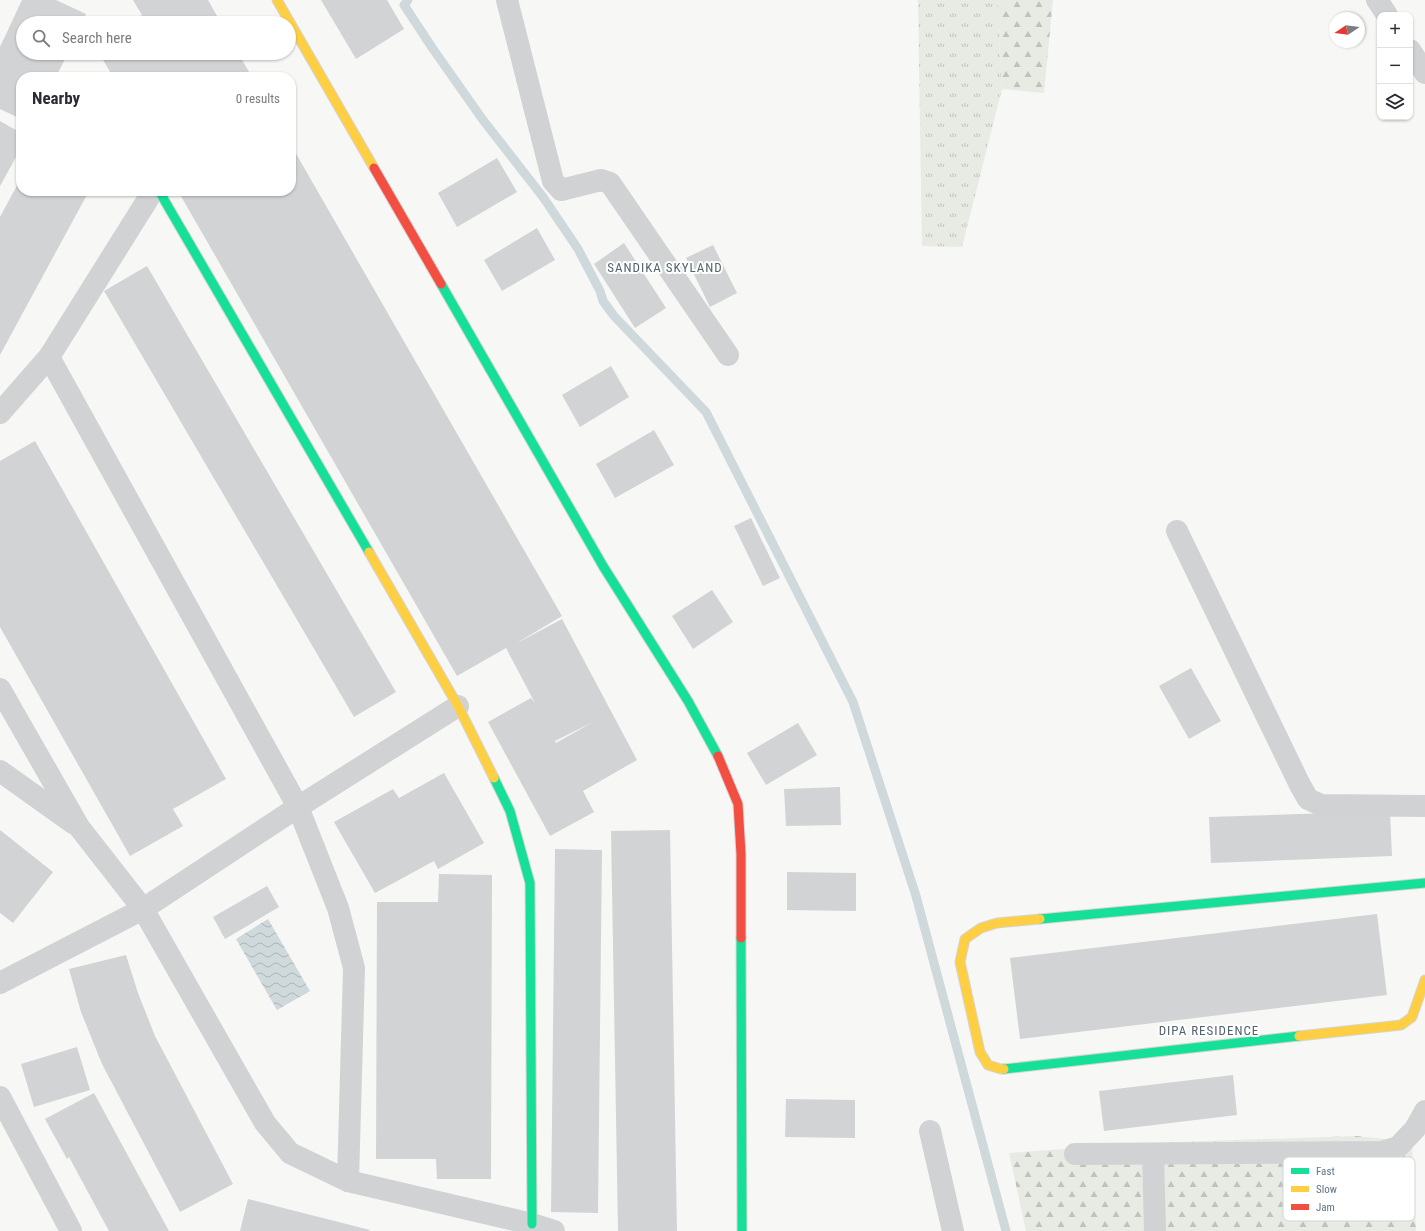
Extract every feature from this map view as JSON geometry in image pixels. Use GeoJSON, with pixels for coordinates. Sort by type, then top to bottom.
{"type":"FeatureCollection","features":[{"type":"Feature","properties":{"kind":"street"},"geometry":{"type":"LineString","coordinates":[[277,0],[286,16]]}},
{"type":"Feature","properties":{"kind":"street"},"geometry":{"type":"LineString","coordinates":[[508,0],[553,180],[561,190],[601,180],[610,183],[728,355]]}},
{"type":"Feature","properties":{"kind":"street"},"geometry":{"type":"LineString","coordinates":[[1378,0],[1385,12]]}},
{"type":"Feature","properties":{"kind":"street"},"geometry":{"type":"LineString","coordinates":[[296,33],[603,566],[688,701],[722,763],[738,804],[741,854],[742,1231]]}},
{"type":"Feature","properties":{"kind":"street"},"geometry":{"type":"LineString","coordinates":[[1413,54],[1425,72]]}},
{"type":"Feature","properties":{"kind":"street"},"geometry":{"type":"LineString","coordinates":[[0,413],[49,358],[150,196]]}},
{"type":"Feature","properties":{"kind":"street"},"geometry":{"type":"LineString","coordinates":[[162,196],[458,706],[510,810],[530,883],[532,1224]]}},
{"type":"Feature","properties":{"kind":"street"},"geometry":{"type":"LineString","coordinates":[[49,358],[298,807],[338,908],[354,968],[348,1181]]}},
{"type":"Feature","properties":{"kind":"street"},"geometry":{"type":"LineString","coordinates":[[1177,531],[1308,799],[1321,805],[1425,806]]}},
{"type":"Feature","properties":{"kind":"street"},"geometry":{"type":"LineString","coordinates":[[0,689],[79,827],[143,909],[265,1123],[290,1153],[348,1181],[532,1224],[554,1231]]}},
{"type":"Feature","properties":{"kind":"street"},"geometry":{"type":"LineString","coordinates":[[0,983],[143,909],[298,807],[458,706]]}},
{"type":"Feature","properties":{"kind":"street"},"geometry":{"type":"LineString","coordinates":[[0,771],[79,827]]}},
{"type":"Feature","properties":{"kind":"street"},"geometry":{"type":"LineString","coordinates":[[1425,883],[997,923],[981,928],[965,939],[960,962],[980,1052],[988,1065],[1001,1069],[1401,1025],[1408,1021],[1412,1016],[1425,980]]}},
{"type":"Feature","properties":{"kind":"street"},"geometry":{"type":"LineString","coordinates":[[0,1097],[71,1231]]}},
{"type":"Feature","properties":{"kind":"street"},"geometry":{"type":"LineString","coordinates":[[1075,1154],[1382,1152],[1398,1148],[1416,1129],[1425,1111]]}},
{"type":"Feature","properties":{"kind":"street"},"geometry":{"type":"LineString","coordinates":[[930,1131],[953,1231]]}},
{"type":"Feature","properties":{"kind":"street"},"geometry":{"type":"LineString","coordinates":[[1153,1154],[1155,1231]]}},
{"type":"Feature","properties":{"kind":"green space"},"geometry":{"type":"Polygon","coordinates":[[[918,0],[997,0],[1002,89],[962,247],[922,246],[918,0]]]}},
{"type":"Feature","properties":{"kind":"green space"},"geometry":{"type":"Polygon","coordinates":[[[997,0],[1053,0],[1044,93],[1002,89],[997,0]]]}},
{"type":"Feature","properties":{"kind":"green space"},"geometry":{"type":"Polygon","coordinates":[[[1357,1136],[1394,1140],[1412,1144],[1413,1157],[1283,1157],[1283,1221],[1415,1221],[1415,1209],[1416,1231],[1026,1231],[1009,1153],[1147,1143],[1357,1136]]]}},
{"type":"Feature","properties":{"kind":"water"},"geometry":{"type":"Polygon","coordinates":[[[268,919],[310,991],[277,1010],[236,939],[268,919]]]}},
{"type":"Feature","properties":{"kind":"building"},"geometry":{"type":"Polygon","coordinates":[[[22,0],[56,0],[86,14],[85,16],[16,16],[16,60],[64,60],[58,72],[16,72],[16,117],[0,109],[0,47],[22,0]]]}},
{"type":"Feature","properties":{"kind":"building"},"geometry":{"type":"Polygon","coordinates":[[[133,0],[208,0],[217,16],[140,16],[142,15],[133,0]]]}},
{"type":"Feature","properties":{"kind":"building"},"geometry":{"type":"Polygon","coordinates":[[[321,0],[387,0],[404,29],[356,59],[321,0]]]}},
{"type":"Feature","properties":{"kind":"building"},"geometry":{"type":"Polygon","coordinates":[[[103,60],[242,60],[249,72],[110,72],[103,60]]]}},
{"type":"Feature","properties":{"kind":"building"},"geometry":{"type":"Polygon","coordinates":[[[0,121],[16,130],[16,157],[0,186],[0,121]]]}},
{"type":"Feature","properties":{"kind":"building"},"geometry":{"type":"Polygon","coordinates":[[[296,154],[562,616],[515,644],[562,619],[637,760],[583,791],[594,812],[550,836],[488,722],[531,698],[535,703],[506,648],[457,676],[181,196],[296,196],[296,154]],[[593,722],[555,741],[556,743],[593,722]]]}},
{"type":"Feature","properties":{"kind":"building"},"geometry":{"type":"Polygon","coordinates":[[[497,158],[517,192],[457,227],[438,193],[497,158]]]}},
{"type":"Feature","properties":{"kind":"building"},"geometry":{"type":"Polygon","coordinates":[[[16,187],[16,196],[86,196],[0,355],[0,217],[16,187]]]}},
{"type":"Feature","properties":{"kind":"building"},"geometry":{"type":"Polygon","coordinates":[[[537,228],[555,260],[502,291],[484,260],[537,228]]]}},
{"type":"Feature","properties":{"kind":"building"},"geometry":{"type":"Polygon","coordinates":[[[624,243],[666,308],[635,328],[594,264],[624,243]]]}},
{"type":"Feature","properties":{"kind":"building"},"geometry":{"type":"Polygon","coordinates":[[[713,245],[737,293],[710,307],[686,258],[713,245]]]}},
{"type":"Feature","properties":{"kind":"building"},"geometry":{"type":"Polygon","coordinates":[[[147,266],[396,692],[354,717],[104,291],[147,266]]]}},
{"type":"Feature","properties":{"kind":"building"},"geometry":{"type":"Polygon","coordinates":[[[611,366],[629,397],[580,427],[562,395],[611,366]]]}},
{"type":"Feature","properties":{"kind":"building"},"geometry":{"type":"Polygon","coordinates":[[[654,430],[674,465],[615,498],[596,464],[654,430]]]}},
{"type":"Feature","properties":{"kind":"building"},"geometry":{"type":"Polygon","coordinates":[[[35,441],[226,779],[173,809],[183,826],[130,856],[0,627],[0,461],[35,441]]]}},
{"type":"Feature","properties":{"kind":"building"},"geometry":{"type":"Polygon","coordinates":[[[751,518],[780,578],[763,586],[734,526],[751,518]]]}},
{"type":"Feature","properties":{"kind":"building"},"geometry":{"type":"Polygon","coordinates":[[[712,590],[733,622],[693,649],[672,616],[712,590]]]}},
{"type":"Feature","properties":{"kind":"building"},"geometry":{"type":"Polygon","coordinates":[[[1191,668],[1221,721],[1189,739],[1159,686],[1191,668]]]}},
{"type":"Feature","properties":{"kind":"building"},"geometry":{"type":"Polygon","coordinates":[[[798,723],[817,755],[766,785],[747,753],[798,723]]]}},
{"type":"Feature","properties":{"kind":"building"},"geometry":{"type":"Polygon","coordinates":[[[444,773],[484,843],[438,869],[434,861],[375,893],[334,822],[393,789],[399,798],[444,773]]]}},
{"type":"Feature","properties":{"kind":"building"},"geometry":{"type":"Polygon","coordinates":[[[840,787],[841,825],[786,826],[784,789],[840,787]]]}},
{"type":"Feature","properties":{"kind":"building"},"geometry":{"type":"Polygon","coordinates":[[[1390,811],[1392,856],[1211,863],[1209,817],[1390,811]]]}},
{"type":"Feature","properties":{"kind":"building"},"geometry":{"type":"Polygon","coordinates":[[[0,830],[53,872],[13,923],[0,913],[0,830]]]}},
{"type":"Feature","properties":{"kind":"building"},"geometry":{"type":"Polygon","coordinates":[[[670,830],[677,1231],[618,1231],[611,831],[670,830]]]}},
{"type":"Feature","properties":{"kind":"building"},"geometry":{"type":"Polygon","coordinates":[[[555,849],[602,850],[598,1213],[551,1212],[555,849]]]}},
{"type":"Feature","properties":{"kind":"building"},"geometry":{"type":"Polygon","coordinates":[[[787,872],[856,873],[856,911],[787,910],[787,872]]]}},
{"type":"Feature","properties":{"kind":"building"},"geometry":{"type":"Polygon","coordinates":[[[439,874],[492,875],[491,1179],[437,1179],[436,1159],[376,1159],[377,902],[438,902],[439,874]]]}},
{"type":"Feature","properties":{"kind":"building"},"geometry":{"type":"Polygon","coordinates":[[[267,886],[279,907],[225,939],[213,917],[267,886]]]}},
{"type":"Feature","properties":{"kind":"building"},"geometry":{"type":"Polygon","coordinates":[[[1377,914],[1387,995],[1020,1039],[1010,958],[1377,914]]]}},
{"type":"Feature","properties":{"kind":"building"},"geometry":{"type":"Polygon","coordinates":[[[126,955],[138,993],[155,1036],[233,1184],[180,1212],[102,1064],[81,1012],[69,969],[126,955]]]}},
{"type":"Feature","properties":{"kind":"building"},"geometry":{"type":"Polygon","coordinates":[[[77,1047],[90,1090],[34,1107],[21,1064],[77,1047]]]}},
{"type":"Feature","properties":{"kind":"building"},"geometry":{"type":"Polygon","coordinates":[[[1233,1075],[1237,1115],[1104,1131],[1099,1091],[1233,1075]]]}},
{"type":"Feature","properties":{"kind":"building"},"geometry":{"type":"Polygon","coordinates":[[[94,1093],[169,1231],[109,1231],[69,1157],[67,1159],[45,1119],[94,1093]]]}},
{"type":"Feature","properties":{"kind":"building"},"geometry":{"type":"Polygon","coordinates":[[[786,1099],[855,1100],[855,1138],[785,1137],[786,1099]]]}},
{"type":"Feature","properties":{"kind":"building"},"geometry":{"type":"Polygon","coordinates":[[[248,1199],[370,1230],[240,1231],[248,1199]]]}},
{"type":"Feature","properties":{"kind":"waterway"},"geometry":{"type":"LineString","coordinates":[[408,0],[404,5],[433,49],[483,120],[543,197],[578,249],[600,291],[603,301],[614,316],[706,412],[853,702],[916,896],[1006,1231]]}},
{"type":"Feature","properties":{"kind":"traffic: fast"},"geometry":{"type":"LineString","coordinates":[[162,196],[369,552]]}},
{"type":"Feature","properties":{"kind":"traffic: fast"},"geometry":{"type":"LineString","coordinates":[[441,284],[603,566],[688,701],[718,756]]}},
{"type":"Feature","properties":{"kind":"traffic: fast"},"geometry":{"type":"LineString","coordinates":[[494,778],[510,811],[530,883],[532,1224]]}},
{"type":"Feature","properties":{"kind":"traffic: fast"},"geometry":{"type":"LineString","coordinates":[[1040,919],[1425,883]]}},
{"type":"Feature","properties":{"kind":"traffic: fast"},"geometry":{"type":"LineString","coordinates":[[741,938],[742,1231]]}},
{"type":"Feature","properties":{"kind":"traffic: fast"},"geometry":{"type":"LineString","coordinates":[[1004,1069],[1299,1036]]}},
{"type":"Feature","properties":{"kind":"traffic: slow"},"geometry":{"type":"LineString","coordinates":[[277,0],[286,16]]}},
{"type":"Feature","properties":{"kind":"traffic: slow"},"geometry":{"type":"LineString","coordinates":[[296,33],[374,168]]}},
{"type":"Feature","properties":{"kind":"traffic: slow"},"geometry":{"type":"LineString","coordinates":[[369,552],[458,706],[494,778]]}},
{"type":"Feature","properties":{"kind":"traffic: slow"},"geometry":{"type":"LineString","coordinates":[[1004,1069],[988,1065],[980,1052],[960,962],[965,939],[981,928],[997,923],[1040,919]]}},
{"type":"Feature","properties":{"kind":"traffic: slow"},"geometry":{"type":"LineString","coordinates":[[1299,1036],[1401,1025],[1412,1017],[1425,980]]}},
{"type":"Feature","properties":{"kind":"traffic: jam"},"geometry":{"type":"LineString","coordinates":[[374,168],[441,284]]}},
{"type":"Feature","properties":{"kind":"traffic: jam"},"geometry":{"type":"LineString","coordinates":[[718,756],[738,804],[741,854],[741,938]]}},
{"type":"Feature","properties":{"kind":"district","name":"SANDIKA SKYLAND"},"geometry":{"type":"Point","coordinates":[665,267]}},
{"type":"Feature","properties":{"kind":"district","name":"DIPA RESIDENCE"},"geometry":{"type":"Point","coordinates":[1209,1030]}}]}
